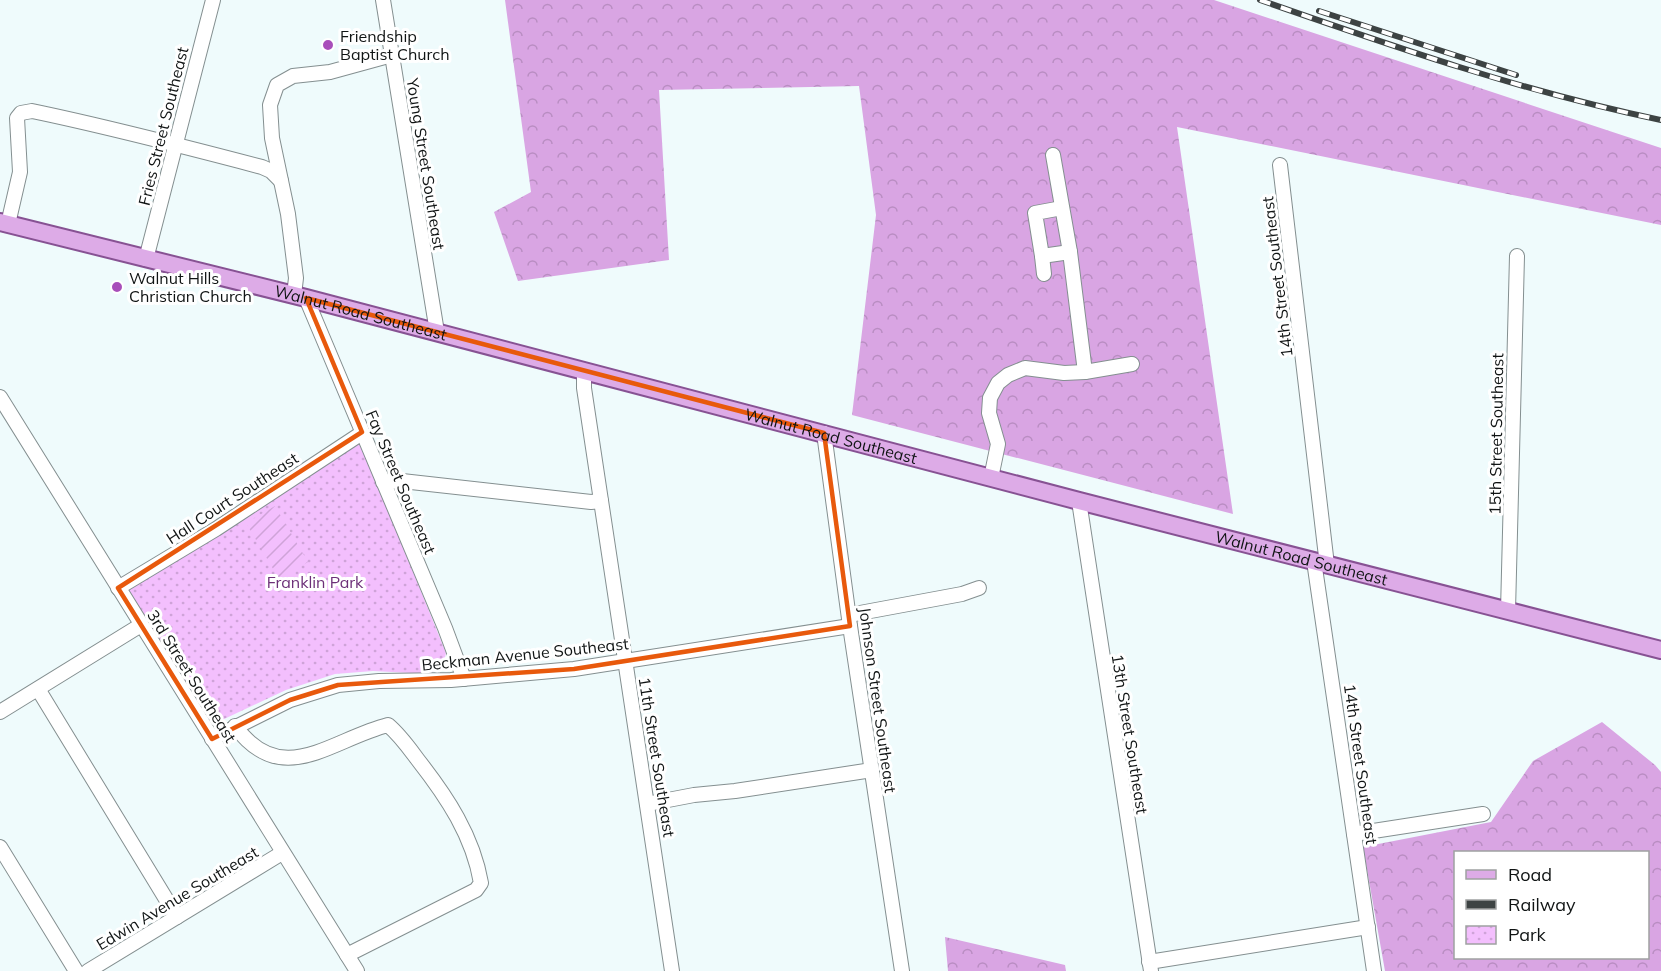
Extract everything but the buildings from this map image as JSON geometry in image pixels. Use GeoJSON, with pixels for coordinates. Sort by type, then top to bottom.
{"type":"FeatureCollection","features":[{"type":"Feature","properties":{"kind":"main road","name":"Walnut Road Southeast"},"geometry":{"type":"LineString","coordinates":[[4,223],[437,332],[1079,501],[1661,650]]}},
{"type":"Feature","properties":{"kind":"street","name":"Fries Street Southeast"},"geometry":{"type":"LineString","coordinates":[[146,260],[213,0]]}},
{"type":"Feature","properties":{"kind":"street","name":"Young Street Southeast"},"geometry":{"type":"LineString","coordinates":[[383,0],[437,332]]}},
{"type":"Feature","properties":{"kind":"street"},"geometry":{"type":"LineString","coordinates":[[300,297],[288,214],[272,138],[270,105],[277,85],[293,76],[330,72],[392,55]]}},
{"type":"Feature","properties":{"kind":"street"},"geometry":{"type":"LineString","coordinates":[[4,223],[19,178],[16,123],[21,113],[32,111],[107,127],[262,167],[271,171],[281,181]]}},
{"type":"Feature","properties":{"kind":"street"},"geometry":{"type":"LineString","coordinates":[[1053,156],[1070,252],[1085,372]]}},
{"type":"Feature","properties":{"kind":"street","name":"14th Street Southeast"},"geometry":{"type":"LineString","coordinates":[[1280,165],[1321,563],[1354,834],[1374,971]]}},
{"type":"Feature","properties":{"kind":"street"},"geometry":{"type":"LineString","coordinates":[[1044,274],[1035,213],[1062,208]]}},
{"type":"Feature","properties":{"kind":"street"},"geometry":{"type":"LineString","coordinates":[[1042,256],[1070,252]]}},
{"type":"Feature","properties":{"kind":"street","name":"15th Street Southeast"},"geometry":{"type":"LineString","coordinates":[[1508,611],[1517,256]]}},
{"type":"Feature","properties":{"kind":"street","name":"Fay Street Southeast"},"geometry":{"type":"LineString","coordinates":[[300,297],[362,433],[445,628],[464,679]]}},
{"type":"Feature","properties":{"kind":"street"},"geometry":{"type":"LineString","coordinates":[[991,478],[998,444],[989,413],[990,398],[998,383],[1008,375],[1024,368],[1064,373],[1132,364]]}},
{"type":"Feature","properties":{"kind":"street","name":"11th Street Southeast"},"geometry":{"type":"LineString","coordinates":[[584,370],[584,388],[672,971]]}},
{"type":"Feature","properties":{"kind":"street","name":"3rd Street Southeast"},"geometry":{"type":"LineString","coordinates":[[0,397],[357,971]]}},
{"type":"Feature","properties":{"kind":"street","name":"Hall Court Southeast"},"geometry":{"type":"LineString","coordinates":[[118,588],[216,529],[362,433]]}},
{"type":"Feature","properties":{"kind":"street","name":"Johnson Street Southeast"},"geometry":{"type":"LineString","coordinates":[[824,433],[902,971]]}},
{"type":"Feature","properties":{"kind":"street"},"geometry":{"type":"LineString","coordinates":[[383,482],[402,481],[591,502],[602,501]]}},
{"type":"Feature","properties":{"kind":"street","name":"13th Street Southeast"},"geometry":{"type":"LineString","coordinates":[[1079,501],[1150,966]]}},
{"type":"Feature","properties":{"kind":"street","name":"Beckman Avenue Southeast"},"geometry":{"type":"LineString","coordinates":[[212,739],[290,700],[338,685],[378,681],[420,682],[574,669],[850,621],[979,588]]}},
{"type":"Feature","properties":{"kind":"street"},"geometry":{"type":"LineString","coordinates":[[0,712],[141,625]]}},
{"type":"Feature","properties":{"kind":"street"},"geometry":{"type":"LineString","coordinates":[[38,689],[177,917]]}},
{"type":"Feature","properties":{"kind":"street"},"geometry":{"type":"LineString","coordinates":[[235,726],[245,739],[262,753],[278,758],[296,758],[388,725],[397,732],[430,775],[461,822],[477,863],[481,883],[476,890],[347,955]]}},
{"type":"Feature","properties":{"kind":"street"},"geometry":{"type":"LineString","coordinates":[[647,804],[694,795],[872,770]]}},
{"type":"Feature","properties":{"kind":"street"},"geometry":{"type":"LineString","coordinates":[[1354,834],[1483,814]]}},
{"type":"Feature","properties":{"kind":"street"},"geometry":{"type":"LineString","coordinates":[[0,847],[76,971]]}},
{"type":"Feature","properties":{"kind":"street","name":"Edwin Avenue Southeast"},"geometry":{"type":"LineString","coordinates":[[88,971],[282,853]]}},
{"type":"Feature","properties":{"kind":"street"},"geometry":{"type":"LineString","coordinates":[[1150,966],[1368,927]]}},
{"type":"Feature","properties":{"kind":"highlighted area"},"geometry":{"type":"Polygon","coordinates":[[[306,298],[824,433],[850,626],[574,669],[338,685],[290,700],[212,739],[118,588],[362,432],[306,298]]]}},
{"type":"Feature","properties":{"kind":"green space"},"geometry":{"type":"Polygon","coordinates":[[[505,0],[1214,0],[1661,148],[1661,225],[1177,127],[1233,514],[852,415],[876,215],[859,86],[659,90],[669,260],[518,281],[494,212],[531,192],[505,0]]]}},
{"type":"Feature","properties":{"kind":"green space","name":"Franklin Park"},"geometry":{"type":"Polygon","coordinates":[[[360,441],[446,653],[443,665],[429,674],[373,671],[335,674],[286,690],[222,720],[212,720],[128,589],[360,441]]]}},
{"type":"Feature","properties":{"kind":"green space"},"geometry":{"type":"Polygon","coordinates":[[[275,506],[308,562],[279,579],[246,523],[275,506]]]}},
{"type":"Feature","properties":{"kind":"green space"},"geometry":{"type":"Polygon","coordinates":[[[1602,722],[1655,765],[1661,772],[1661,971],[1385,971],[1363,847],[1491,822],[1533,761],[1602,722]]]}},
{"type":"Feature","properties":{"kind":"green space"},"geometry":{"type":"Polygon","coordinates":[[[945,937],[1065,965],[1066,971],[948,971],[945,937]]]}},
{"type":"Feature","properties":{"kind":"railway"},"geometry":{"type":"LineString","coordinates":[[1260,0],[1409,51],[1509,82],[1661,120]]}},
{"type":"Feature","properties":{"kind":"railway"},"geometry":{"type":"LineString","coordinates":[[1319,11],[1516,75]]}},
{"type":"Feature","properties":{"kind":"place","name":"Friendship Baptist Church"},"geometry":{"type":"Point","coordinates":[328,45]}},
{"type":"Feature","properties":{"kind":"place","name":"Walnut Hills Christian Church"},"geometry":{"type":"Point","coordinates":[117,287]}}]}
